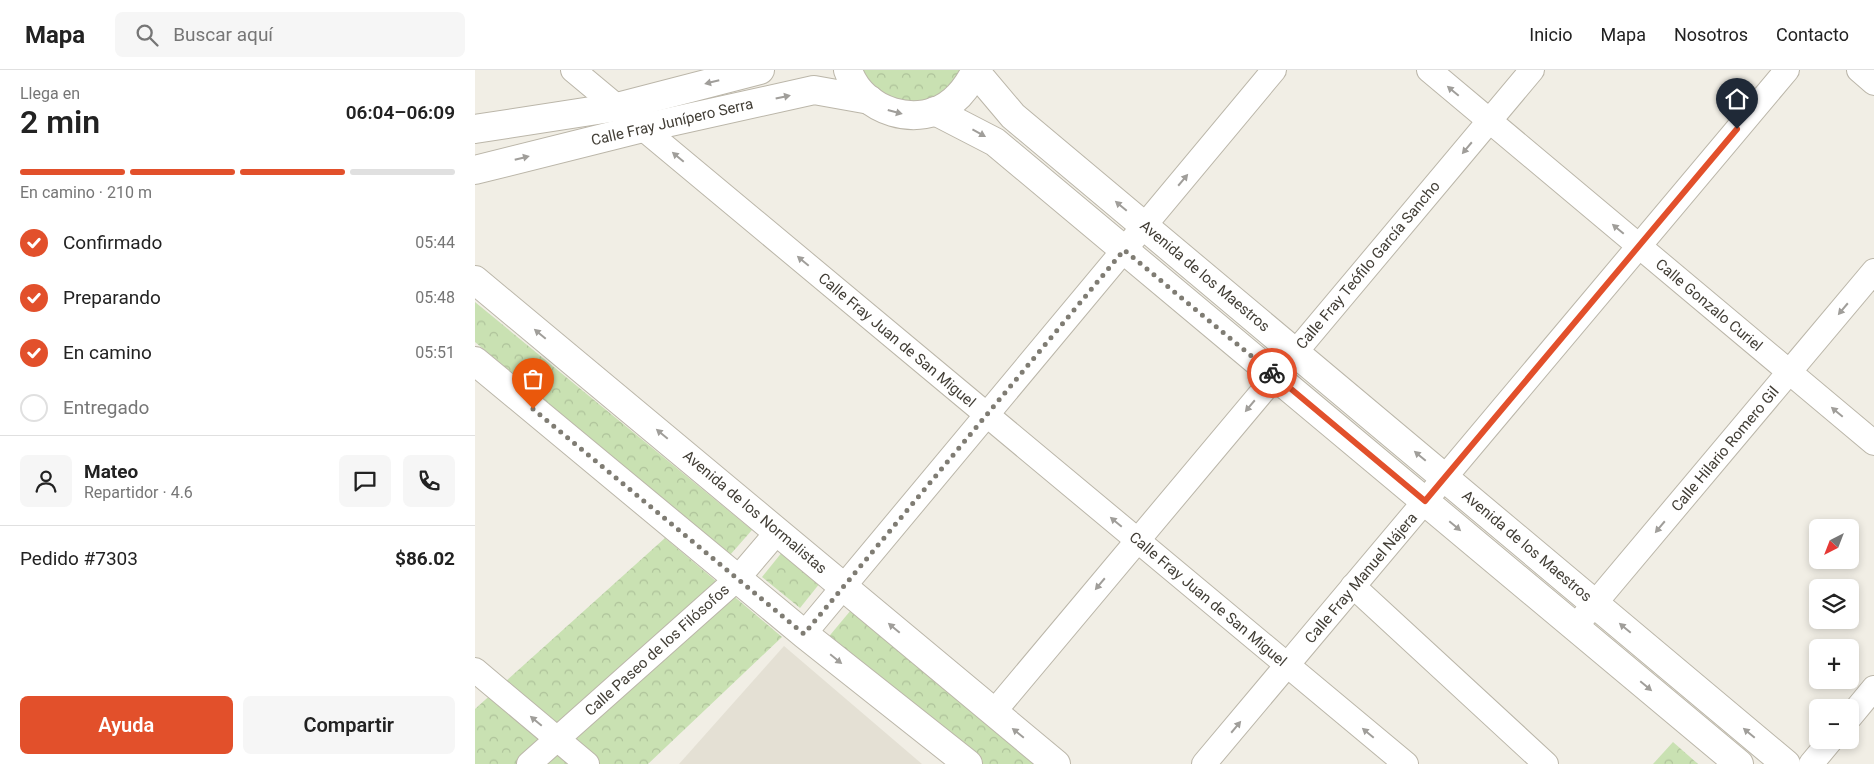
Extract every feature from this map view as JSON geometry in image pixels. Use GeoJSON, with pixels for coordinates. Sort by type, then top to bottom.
{"type":"FeatureCollection","features":[{"type":"Feature","properties":{"kind":"street","name":"Calle Fray Juan de San Miguel"},"geometry":{"type":"LineString","coordinates":[[573,70],[1406,764]]}},
{"type":"Feature","properties":{"kind":"street","name":"Calle Fray Junípero Serra"},"geometry":{"type":"LineString","coordinates":[[475,128],[617,107],[760,70]]}},
{"type":"Feature","properties":{"kind":"street"},"geometry":{"type":"LineString","coordinates":[[849,70],[858,89],[870,100],[884,109],[916,116],[935,112],[952,102],[966,88],[975,71]]}},
{"type":"Feature","properties":{"kind":"street"},"geometry":{"type":"LineString","coordinates":[[804,634],[1274,70]]}},
{"type":"Feature","properties":{"kind":"street","name":"Calle Gonzalo Curiel"},"geometry":{"type":"LineString","coordinates":[[1429,70],[1874,443]]}},
{"type":"Feature","properties":{"kind":"street","name":"Calle Fray Teófilo García Sancho"},"geometry":{"type":"LineString","coordinates":[[993,712],[1532,70]]}},
{"type":"Feature","properties":{"kind":"street","name":"Calle Fray Manuel Nájera"},"geometry":{"type":"LineString","coordinates":[[1205,764],[1787,70]]}},
{"type":"Feature","properties":{"kind":"street"},"geometry":{"type":"LineString","coordinates":[[1859,70],[1874,83]]}},
{"type":"Feature","properties":{"kind":"street","name":"Avenida de los Maestros"},"geometry":{"type":"LineString","coordinates":[[975,71],[1013,116],[1786,764]]}},
{"type":"Feature","properties":{"kind":"street","name":"Calle Fray Junípero Serra"},"geometry":{"type":"LineString","coordinates":[[475,170],[643,128],[814,90],[870,100]]}},
{"type":"Feature","properties":{"kind":"street","name":"Avenida de los Maestros"},"geometry":{"type":"LineString","coordinates":[[935,112],[995,142],[1739,764]]}},
{"type":"Feature","properties":{"kind":"street","name":"Calle Hilario Romero Gil"},"geometry":{"type":"LineString","coordinates":[[1575,627],[1874,271]]}},
{"type":"Feature","properties":{"kind":"street","name":"Avenida de los Normalistas"},"geometry":{"type":"LineString","coordinates":[[475,280],[1056,764]]}},
{"type":"Feature","properties":{"kind":"street"},"geometry":{"type":"LineString","coordinates":[[475,360],[804,634],[968,764]]}},
{"type":"Feature","properties":{"kind":"street","name":"Calle Paseo de los Filósofos"},"geometry":{"type":"LineString","coordinates":[[529,764],[738,578],[778,531]]}},
{"type":"Feature","properties":{"kind":"street"},"geometry":{"type":"LineString","coordinates":[[1353,586],[1546,764]]}},
{"type":"Feature","properties":{"kind":"street"},"geometry":{"type":"LineString","coordinates":[[475,670],[587,764]]}},
{"type":"Feature","properties":{"kind":"street"},"geometry":{"type":"LineString","coordinates":[[1859,706],[1874,688]]}},
{"type":"Feature","properties":{"kind":"street"},"geometry":{"type":"LineString","coordinates":[[1811,764],[1824,749]]}},
{"type":"Feature","properties":{"kind":"shaded area"},"geometry":{"type":"Polygon","coordinates":[[[784,646],[922,764],[679,764],[784,646]]]}},
{"type":"Feature","properties":{"kind":"green space"},"geometry":{"type":"Polygon","coordinates":[[[862,70],[961,70],[957,79],[945,93],[928,102],[910,104],[875,90],[862,70]]]}},
{"type":"Feature","properties":{"kind":"green space"},"geometry":{"type":"Polygon","coordinates":[[[475,302],[752,530],[730,555],[475,342],[475,302]]]}},
{"type":"Feature","properties":{"kind":"green space"},"geometry":{"type":"Polygon","coordinates":[[[665,538],[782,637],[648,764],[475,764],[475,709],[665,538]]]}},
{"type":"Feature","properties":{"kind":"green space"},"geometry":{"type":"Polygon","coordinates":[[[783,551],[820,583],[800,608],[762,577],[783,551]]]}},
{"type":"Feature","properties":{"kind":"green space"},"geometry":{"type":"Polygon","coordinates":[[[851,610],[1036,764],[982,764],[826,640],[851,610]]]}},
{"type":"Feature","properties":{"kind":"green space"},"geometry":{"type":"Polygon","coordinates":[[[1673,742],[1698,764],[1653,764],[1673,742]]]}},
{"type":"Feature","properties":{"kind":"way so far"},"geometry":{"type":"LineString","coordinates":[[533,409],[804,634],[1124,250],[1272,373]]}},
{"type":"Feature","properties":{"kind":"route"},"geometry":{"type":"LineString","coordinates":[[1272,373],[1425,501],[1737,129]]}}]}
